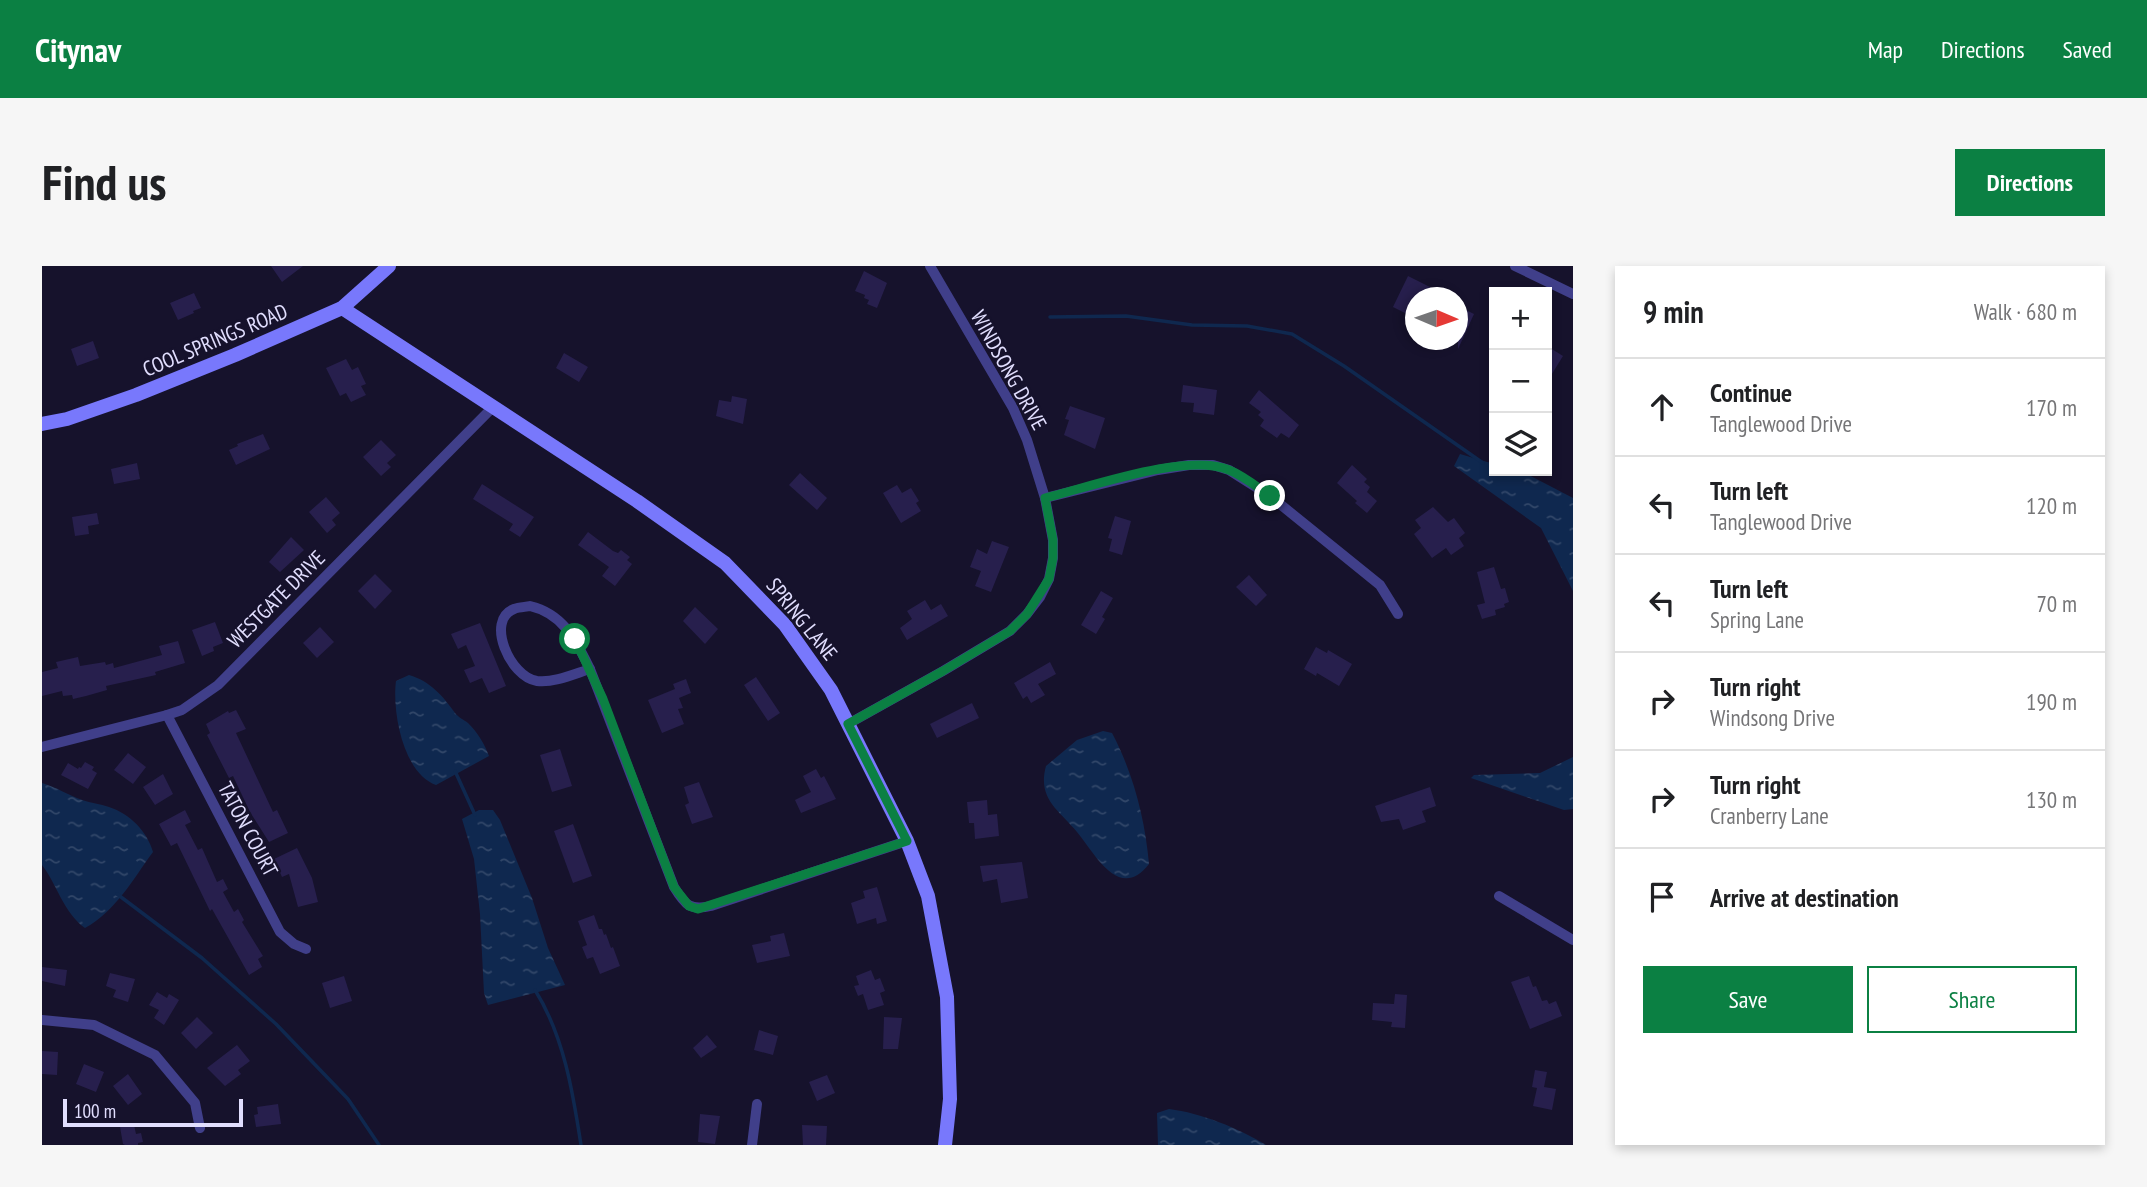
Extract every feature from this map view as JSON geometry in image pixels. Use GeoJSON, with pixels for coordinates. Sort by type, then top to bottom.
{"type":"FeatureCollection","features":[{"type":"Feature","properties":{"kind":"street","name":"COOL SPRINGS ROAD"},"geometry":{"type":"LineString","coordinates":[[42,424],[67,419],[136,395],[342,308],[388,266]]}},
{"type":"Feature","properties":{"kind":"street","name":"WINDSONG DRIVE"},"geometry":{"type":"LineString","coordinates":[[848,724],[1010,631],[1027,614],[1049,579],[1053,558],[1053,540],[1045,498],[1027,440],[1013,408],[930,266]]}},
{"type":"Feature","properties":{"kind":"street"},"geometry":{"type":"LineString","coordinates":[[1515,266],[1573,294]]}},
{"type":"Feature","properties":{"kind":"street","name":"SPRING LANE"},"geometry":{"type":"LineString","coordinates":[[342,308],[637,501],[725,563],[785,625],[831,690],[907,841],[928,895],[947,997],[950,1099],[945,1145]]}},
{"type":"Feature","properties":{"kind":"street","name":"WESTGATE DRIVE"},"geometry":{"type":"LineString","coordinates":[[42,747],[182,710],[218,685],[493,407]]}},
{"type":"Feature","properties":{"kind":"street"},"geometry":{"type":"LineString","coordinates":[[1045,498],[1189,465],[1229,470],[1270,496],[1380,585],[1398,614]]}},
{"type":"Feature","properties":{"kind":"street"},"geometry":{"type":"LineString","coordinates":[[590,669],[556,679],[537,681],[524,676],[512,664],[504,650],[501,633],[504,617],[513,609],[530,606],[542,609],[562,621],[575,639],[590,669],[674,887],[689,906],[698,909],[711,906],[907,841]]}},
{"type":"Feature","properties":{"kind":"street","name":"TATON COURT"},"geometry":{"type":"LineString","coordinates":[[167,715],[280,932],[294,944],[306,949]]}},
{"type":"Feature","properties":{"kind":"street"},"geometry":{"type":"LineString","coordinates":[[1499,896],[1573,940]]}},
{"type":"Feature","properties":{"kind":"street"},"geometry":{"type":"LineString","coordinates":[[42,1020],[94,1025],[155,1055],[195,1103],[200,1128]]}},
{"type":"Feature","properties":{"kind":"street"},"geometry":{"type":"LineString","coordinates":[[752,1145],[757,1104]]}},
{"type":"Feature","properties":{"kind":"water"},"geometry":{"type":"Polygon","coordinates":[[[1460,454],[1489,463],[1489,476],[1531,476],[1573,498],[1573,591],[1541,528],[1454,466],[1460,454]]]}},
{"type":"Feature","properties":{"kind":"water"},"geometry":{"type":"Polygon","coordinates":[[[409,675],[430,685],[441,695],[456,714],[475,731],[489,756],[436,785],[415,768],[402,740],[395,694],[396,681],[409,675]]]}},
{"type":"Feature","properties":{"kind":"water"},"geometry":{"type":"Polygon","coordinates":[[[1103,731],[1112,733],[1126,764],[1137,796],[1144,830],[1149,864],[1138,875],[1127,878],[1108,870],[1099,861],[1051,803],[1045,787],[1046,766],[1077,740],[1103,731]]]}},
{"type":"Feature","properties":{"kind":"water"},"geometry":{"type":"Polygon","coordinates":[[[1573,757],[1573,809],[1564,810],[1471,778],[1474,775],[1540,773],[1573,757]]]}},
{"type":"Feature","properties":{"kind":"water"},"geometry":{"type":"Polygon","coordinates":[[[42,783],[124,814],[142,830],[153,852],[115,904],[85,928],[66,907],[42,865],[42,783]]]}},
{"type":"Feature","properties":{"kind":"water"},"geometry":{"type":"Polygon","coordinates":[[[479,810],[493,810],[500,820],[532,898],[548,948],[565,985],[488,1005],[484,993],[474,859],[462,819],[479,810]]]}},
{"type":"Feature","properties":{"kind":"water"},"geometry":{"type":"Polygon","coordinates":[[[1169,1109],[1219,1122],[1266,1145],[1158,1145],[1157,1113],[1169,1109]]]}},
{"type":"Feature","properties":{"kind":"building"},"geometry":{"type":"Polygon","coordinates":[[[271,266],[303,266],[282,282],[271,266]]]}},
{"type":"Feature","properties":{"kind":"building"},"geometry":{"type":"Polygon","coordinates":[[[864,271],[887,283],[877,308],[867,304],[869,300],[864,298],[865,295],[855,291],[864,271]]]}},
{"type":"Feature","properties":{"kind":"building"},"geometry":{"type":"Polygon","coordinates":[[[1408,276],[1430,287],[1405,287],[1405,313],[1393,307],[1408,276]]]}},
{"type":"Feature","properties":{"kind":"building"},"geometry":{"type":"Polygon","coordinates":[[[194,293],[201,308],[178,320],[170,303],[194,293]]]}},
{"type":"Feature","properties":{"kind":"building"},"geometry":{"type":"Polygon","coordinates":[[[1468,311],[1474,314],[1468,327],[1468,311]]]}},
{"type":"Feature","properties":{"kind":"building"},"geometry":{"type":"Polygon","coordinates":[[[93,341],[99,358],[77,366],[71,349],[93,341]]]}},
{"type":"Feature","properties":{"kind":"building"},"geometry":{"type":"Polygon","coordinates":[[[1552,349],[1563,356],[1552,374],[1552,349]]]}},
{"type":"Feature","properties":{"kind":"building"},"geometry":{"type":"Polygon","coordinates":[[[564,353],[588,367],[579,382],[556,368],[564,353]]]}},
{"type":"Feature","properties":{"kind":"building"},"geometry":{"type":"Polygon","coordinates":[[[346,359],[352,370],[358,367],[366,384],[361,386],[366,395],[351,402],[346,393],[340,396],[326,368],[346,359]]]}},
{"type":"Feature","properties":{"kind":"building"},"geometry":{"type":"Polygon","coordinates":[[[1183,385],[1217,390],[1214,415],[1193,412],[1194,403],[1181,402],[1183,385]]]}},
{"type":"Feature","properties":{"kind":"building"},"geometry":{"type":"Polygon","coordinates":[[[1259,390],[1299,425],[1289,438],[1281,433],[1277,438],[1260,426],[1264,420],[1258,415],[1261,412],[1249,403],[1259,390]]]}},
{"type":"Feature","properties":{"kind":"building"},"geometry":{"type":"Polygon","coordinates":[[[732,396],[747,399],[743,424],[716,416],[719,400],[731,402],[732,396]]]}},
{"type":"Feature","properties":{"kind":"building"},"geometry":{"type":"Polygon","coordinates":[[[1070,406],[1105,418],[1095,449],[1064,435],[1069,420],[1065,419],[1070,406]]]}},
{"type":"Feature","properties":{"kind":"building"},"geometry":{"type":"Polygon","coordinates":[[[263,434],[270,449],[236,465],[229,450],[263,434]]]}},
{"type":"Feature","properties":{"kind":"building"},"geometry":{"type":"Polygon","coordinates":[[[381,440],[396,455],[387,463],[391,467],[381,476],[363,457],[381,440]]]}},
{"type":"Feature","properties":{"kind":"building"},"geometry":{"type":"Polygon","coordinates":[[[137,463],[140,479],[114,484],[111,469],[137,463]]]}},
{"type":"Feature","properties":{"kind":"building"},"geometry":{"type":"Polygon","coordinates":[[[1352,465],[1367,479],[1364,482],[1370,487],[1367,492],[1377,501],[1367,513],[1337,483],[1352,465]]]}},
{"type":"Feature","properties":{"kind":"building"},"geometry":{"type":"Polygon","coordinates":[[[800,473],[827,498],[817,510],[789,485],[800,473]]]}},
{"type":"Feature","properties":{"kind":"building"},"geometry":{"type":"Polygon","coordinates":[[[482,484],[534,517],[520,537],[509,530],[513,524],[473,499],[482,484]]]}},
{"type":"Feature","properties":{"kind":"building"},"geometry":{"type":"Polygon","coordinates":[[[897,485],[902,493],[911,488],[919,501],[916,503],[921,511],[901,523],[883,493],[897,485]]]}},
{"type":"Feature","properties":{"kind":"building"},"geometry":{"type":"Polygon","coordinates":[[[326,497],[340,513],[332,520],[336,525],[327,533],[309,512],[326,497]]]}},
{"type":"Feature","properties":{"kind":"building"},"geometry":{"type":"Polygon","coordinates":[[[1433,507],[1448,522],[1454,518],[1465,533],[1459,538],[1464,546],[1451,555],[1446,548],[1432,558],[1414,534],[1421,528],[1415,520],[1433,507]]]}},
{"type":"Feature","properties":{"kind":"building"},"geometry":{"type":"Polygon","coordinates":[[[97,513],[99,524],[88,526],[89,534],[75,536],[72,517],[97,513]]]}},
{"type":"Feature","properties":{"kind":"building"},"geometry":{"type":"Polygon","coordinates":[[[1115,516],[1131,521],[1122,555],[1109,551],[1112,539],[1108,538],[1115,516]]]}},
{"type":"Feature","properties":{"kind":"building"},"geometry":{"type":"Polygon","coordinates":[[[588,532],[613,551],[618,553],[621,550],[630,557],[627,560],[632,564],[615,586],[602,576],[609,567],[578,545],[588,532]]]}},
{"type":"Feature","properties":{"kind":"building"},"geometry":{"type":"Polygon","coordinates":[[[291,537],[304,550],[280,572],[269,562],[291,537]]]}},
{"type":"Feature","properties":{"kind":"building"},"geometry":{"type":"Polygon","coordinates":[[[992,541],[1009,547],[991,592],[975,586],[981,571],[970,567],[977,549],[987,554],[992,541]]]}},
{"type":"Feature","properties":{"kind":"building"},"geometry":{"type":"Polygon","coordinates":[[[1494,567],[1501,589],[1505,588],[1509,602],[1504,604],[1505,607],[1495,610],[1496,615],[1482,619],[1477,605],[1485,603],[1477,572],[1494,567]]]}},
{"type":"Feature","properties":{"kind":"building"},"geometry":{"type":"Polygon","coordinates":[[[375,574],[392,591],[375,609],[358,591],[375,574]]]}},
{"type":"Feature","properties":{"kind":"building"},"geometry":{"type":"Polygon","coordinates":[[[1249,575],[1267,595],[1256,606],[1236,587],[1249,575]]]}},
{"type":"Feature","properties":{"kind":"building"},"geometry":{"type":"Polygon","coordinates":[[[1101,591],[1113,598],[1096,634],[1081,625],[1101,591]]]}},
{"type":"Feature","properties":{"kind":"building"},"geometry":{"type":"Polygon","coordinates":[[[925,600],[931,610],[941,604],[948,616],[907,640],[900,628],[912,619],[907,611],[925,600]]]}},
{"type":"Feature","properties":{"kind":"building"},"geometry":{"type":"Polygon","coordinates":[[[695,607],[718,629],[705,644],[683,621],[695,607]]]}},
{"type":"Feature","properties":{"kind":"building"},"geometry":{"type":"Polygon","coordinates":[[[215,622],[223,643],[202,656],[192,630],[215,622]]]}},
{"type":"Feature","properties":{"kind":"building"},"geometry":{"type":"Polygon","coordinates":[[[480,623],[506,686],[489,693],[482,678],[470,683],[464,670],[475,666],[466,645],[458,649],[451,634],[480,623]]]}},
{"type":"Feature","properties":{"kind":"building"},"geometry":{"type":"Polygon","coordinates":[[[320,627],[334,642],[317,658],[303,643],[320,627]]]}},
{"type":"Feature","properties":{"kind":"building"},"geometry":{"type":"Polygon","coordinates":[[[178,641],[185,663],[155,672],[156,675],[106,686],[107,690],[73,699],[72,695],[63,696],[62,691],[42,696],[42,672],[58,668],[56,662],[78,657],[80,666],[105,662],[106,665],[113,663],[114,668],[162,655],[159,646],[178,641]]]}},
{"type":"Feature","properties":{"kind":"building"},"geometry":{"type":"Polygon","coordinates":[[[1316,647],[1327,653],[1328,650],[1352,664],[1339,686],[1304,669],[1316,647]]]}},
{"type":"Feature","properties":{"kind":"building"},"geometry":{"type":"Polygon","coordinates":[[[1050,662],[1056,674],[1038,684],[1045,695],[1031,703],[1027,696],[1023,699],[1014,683],[1050,662]]]}},
{"type":"Feature","properties":{"kind":"building"},"geometry":{"type":"Polygon","coordinates":[[[756,677],[780,713],[768,721],[744,685],[756,677]]]}},
{"type":"Feature","properties":{"kind":"building"},"geometry":{"type":"Polygon","coordinates":[[[686,679],[691,693],[679,698],[683,708],[678,709],[684,724],[662,733],[648,700],[675,689],[673,684],[686,679]]]}},
{"type":"Feature","properties":{"kind":"building"},"geometry":{"type":"Polygon","coordinates":[[[972,703],[979,718],[937,738],[930,724],[972,703]]]}},
{"type":"Feature","properties":{"kind":"building"},"geometry":{"type":"Polygon","coordinates":[[[236,710],[246,729],[236,733],[273,812],[277,810],[288,833],[269,842],[250,812],[233,776],[229,778],[207,735],[210,733],[206,724],[228,711],[229,713],[236,710]]]}},
{"type":"Feature","properties":{"kind":"building"},"geometry":{"type":"Polygon","coordinates":[[[560,749],[572,786],[552,792],[540,755],[560,749]]]}},
{"type":"Feature","properties":{"kind":"building"},"geometry":{"type":"Polygon","coordinates":[[[128,753],[146,767],[133,784],[114,770],[128,753]]]}},
{"type":"Feature","properties":{"kind":"building"},"geometry":{"type":"Polygon","coordinates":[[[85,762],[94,767],[92,770],[97,773],[88,789],[61,775],[68,763],[78,769],[85,762]]]}},
{"type":"Feature","properties":{"kind":"building"},"geometry":{"type":"Polygon","coordinates":[[[816,769],[821,778],[824,776],[836,799],[801,813],[795,800],[811,792],[803,776],[816,769]]]}},
{"type":"Feature","properties":{"kind":"building"},"geometry":{"type":"Polygon","coordinates":[[[163,774],[173,794],[155,805],[143,787],[163,774]]]}},
{"type":"Feature","properties":{"kind":"building"},"geometry":{"type":"Polygon","coordinates":[[[699,782],[713,817],[692,824],[685,805],[689,803],[684,787],[699,782]]]}},
{"type":"Feature","properties":{"kind":"building"},"geometry":{"type":"Polygon","coordinates":[[[1430,787],[1436,806],[1422,811],[1426,822],[1403,830],[1399,819],[1381,822],[1375,806],[1430,787]]]}},
{"type":"Feature","properties":{"kind":"building"},"geometry":{"type":"Polygon","coordinates":[[[987,800],[988,815],[997,814],[999,836],[975,839],[974,823],[969,823],[967,802],[987,800]]]}},
{"type":"Feature","properties":{"kind":"building"},"geometry":{"type":"Polygon","coordinates":[[[185,810],[191,822],[185,825],[198,850],[202,848],[217,882],[223,879],[228,889],[223,892],[234,912],[238,909],[244,920],[242,922],[263,956],[258,959],[262,967],[249,975],[212,909],[210,911],[177,843],[171,846],[159,824],[185,810]]]}},
{"type":"Feature","properties":{"kind":"building"},"geometry":{"type":"Polygon","coordinates":[[[573,824],[592,876],[573,883],[554,831],[573,824]]]}},
{"type":"Feature","properties":{"kind":"building"},"geometry":{"type":"Polygon","coordinates":[[[297,848],[312,878],[318,902],[298,907],[289,874],[282,877],[274,859],[297,848]]]}},
{"type":"Feature","properties":{"kind":"building"},"geometry":{"type":"Polygon","coordinates":[[[1022,862],[1028,898],[1001,903],[997,879],[983,882],[980,866],[1022,862]]]}},
{"type":"Feature","properties":{"kind":"building"},"geometry":{"type":"Polygon","coordinates":[[[877,887],[887,921],[877,924],[876,918],[857,924],[851,903],[865,898],[863,891],[877,887]]]}},
{"type":"Feature","properties":{"kind":"building"},"geometry":{"type":"Polygon","coordinates":[[[594,915],[599,929],[606,934],[611,948],[613,947],[620,966],[600,974],[593,957],[587,959],[582,947],[587,945],[578,921],[594,915]]]}},
{"type":"Feature","properties":{"kind":"building"},"geometry":{"type":"Polygon","coordinates":[[[784,933],[790,956],[757,963],[752,945],[771,941],[770,936],[784,933]]]}},
{"type":"Feature","properties":{"kind":"building"},"geometry":{"type":"Polygon","coordinates":[[[42,967],[67,970],[65,986],[42,981],[42,967]]]}},
{"type":"Feature","properties":{"kind":"building"},"geometry":{"type":"Polygon","coordinates":[[[871,970],[875,980],[880,978],[885,991],[880,993],[884,1005],[868,1010],[863,994],[858,996],[854,986],[859,985],[856,976],[871,970]]]}},
{"type":"Feature","properties":{"kind":"building"},"geometry":{"type":"Polygon","coordinates":[[[110,973],[135,979],[128,1002],[113,997],[116,990],[106,986],[110,973]]]}},
{"type":"Feature","properties":{"kind":"building"},"geometry":{"type":"Polygon","coordinates":[[[344,976],[352,1001],[330,1008],[322,983],[344,976]]]}},
{"type":"Feature","properties":{"kind":"building"},"geometry":{"type":"Polygon","coordinates":[[[1529,976],[1542,1001],[1547,1000],[1549,1004],[1556,1001],[1562,1016],[1530,1029],[1511,982],[1529,976]]]}},
{"type":"Feature","properties":{"kind":"building"},"geometry":{"type":"Polygon","coordinates":[[[157,992],[167,998],[169,994],[179,1000],[164,1025],[154,1018],[159,1010],[149,1005],[157,992]]]}},
{"type":"Feature","properties":{"kind":"building"},"geometry":{"type":"Polygon","coordinates":[[[1395,994],[1407,995],[1405,1028],[1391,1027],[1392,1022],[1372,1020],[1373,1003],[1394,1004],[1395,994]]]}},
{"type":"Feature","properties":{"kind":"building"},"geometry":{"type":"Polygon","coordinates":[[[197,1017],[213,1033],[196,1049],[181,1033],[197,1017]]]}},
{"type":"Feature","properties":{"kind":"building"},"geometry":{"type":"Polygon","coordinates":[[[884,1017],[902,1018],[898,1049],[883,1049],[884,1017]]]}},
{"type":"Feature","properties":{"kind":"building"},"geometry":{"type":"Polygon","coordinates":[[[759,1030],[778,1036],[773,1055],[754,1050],[759,1030]]]}},
{"type":"Feature","properties":{"kind":"building"},"geometry":{"type":"Polygon","coordinates":[[[707,1035],[717,1047],[701,1058],[693,1048],[707,1035]]]}},
{"type":"Feature","properties":{"kind":"building"},"geometry":{"type":"Polygon","coordinates":[[[237,1045],[250,1061],[238,1070],[241,1074],[225,1086],[207,1068],[237,1045]]]}},
{"type":"Feature","properties":{"kind":"building"},"geometry":{"type":"Polygon","coordinates":[[[42,1051],[58,1052],[57,1075],[42,1074],[42,1051]]]}},
{"type":"Feature","properties":{"kind":"building"},"geometry":{"type":"Polygon","coordinates":[[[84,1064],[104,1072],[96,1092],[76,1084],[84,1064]]]}},
{"type":"Feature","properties":{"kind":"building"},"geometry":{"type":"Polygon","coordinates":[[[1535,1070],[1547,1072],[1544,1087],[1556,1089],[1552,1110],[1533,1106],[1537,1088],[1532,1087],[1535,1070]]]}},
{"type":"Feature","properties":{"kind":"building"},"geometry":{"type":"Polygon","coordinates":[[[128,1074],[142,1094],[128,1105],[113,1086],[128,1074]]]}},
{"type":"Feature","properties":{"kind":"building"},"geometry":{"type":"Polygon","coordinates":[[[827,1075],[835,1093],[817,1101],[809,1082],[827,1075]]]}},
{"type":"Feature","properties":{"kind":"building"},"geometry":{"type":"Polygon","coordinates":[[[278,1104],[281,1124],[256,1127],[254,1115],[258,1114],[257,1107],[278,1104]]]}},
{"type":"Feature","properties":{"kind":"building"},"geometry":{"type":"Polygon","coordinates":[[[700,1114],[720,1116],[715,1144],[698,1142],[700,1114]]]}},
{"type":"Feature","properties":{"kind":"building"},"geometry":{"type":"Polygon","coordinates":[[[134,1125],[136,1134],[141,1133],[143,1142],[138,1145],[123,1144],[120,1127],[134,1125]]]}},
{"type":"Feature","properties":{"kind":"building"},"geometry":{"type":"Polygon","coordinates":[[[802,1125],[827,1126],[826,1145],[803,1145],[802,1125]]]}},
{"type":"Feature","properties":{"kind":"waterway"},"geometry":{"type":"LineString","coordinates":[[1050,317],[1126,316],[1192,325],[1247,326],[1292,334],[1344,366],[1483,463]]}},
{"type":"Feature","properties":{"kind":"waterway"},"geometry":{"type":"LineString","coordinates":[[455,771],[475,815]]}},
{"type":"Feature","properties":{"kind":"waterway"},"geometry":{"type":"LineString","coordinates":[[117,894],[202,958],[276,1024],[348,1099],[379,1145]]}},
{"type":"Feature","properties":{"kind":"waterway"},"geometry":{"type":"LineString","coordinates":[[535,990],[560,1046],[571,1085],[581,1145]]}},
{"type":"Feature","properties":{"kind":"route"},"geometry":{"type":"LineString","coordinates":[[575,639],[603,699],[674,887],[689,906],[698,909],[907,841],[848,724],[1010,631],[1027,614],[1049,579],[1053,558],[1053,540],[1045,498],[1189,465],[1229,470],[1270,496]]}}]}
